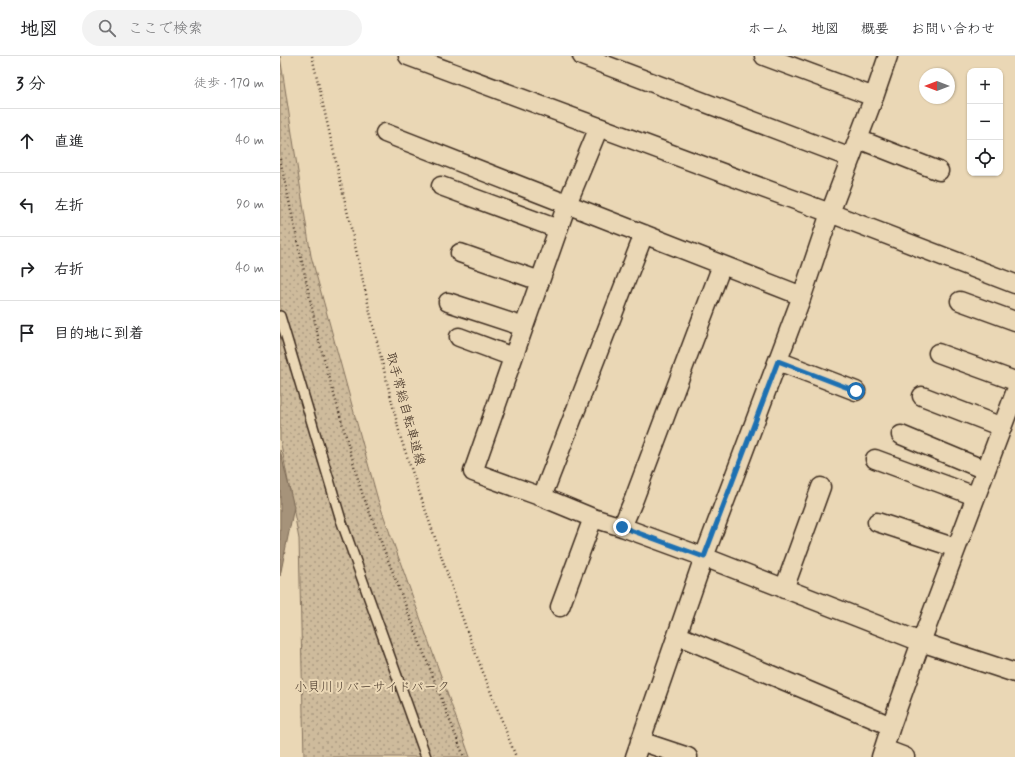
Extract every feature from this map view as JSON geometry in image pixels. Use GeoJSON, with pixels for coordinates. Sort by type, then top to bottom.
{"type":"FeatureCollection","features":[{"type":"Feature","properties":{"kind":"street"},"geometry":{"type":"LineString","coordinates":[[408,56],[830,213],[1015,284]]}},
{"type":"Feature","properties":{"kind":"street"},"geometry":{"type":"LineString","coordinates":[[582,56],[851,158]]}},
{"type":"Feature","properties":{"kind":"street"},"geometry":{"type":"LineString","coordinates":[[764,56],[874,97]]}},
{"type":"Feature","properties":{"kind":"street"},"geometry":{"type":"LineString","coordinates":[[688,757],[638,749],[704,557],[802,296],[830,213],[888,56]]}},
{"type":"Feature","properties":{"kind":"street"},"geometry":{"type":"LineString","coordinates":[[599,127],[567,204],[473,472],[593,518],[704,557],[921,642],[1015,674]]}},
{"type":"Feature","properties":{"kind":"street"},"geometry":{"type":"LineString","coordinates":[[385,133],[802,296]]}},
{"type":"Feature","properties":{"kind":"street"},"geometry":{"type":"LineString","coordinates":[[858,139],[939,171]]}},
{"type":"Feature","properties":{"kind":"street"},"geometry":{"type":"LineString","coordinates":[[441,186],[558,229]]}},
{"type":"Feature","properties":{"kind":"street"},"geometry":{"type":"LineString","coordinates":[[542,498],[644,234]]}},
{"type":"Feature","properties":{"kind":"street"},"geometry":{"type":"LineString","coordinates":[[460,253],[540,281]]}},
{"type":"Feature","properties":{"kind":"street"},"geometry":{"type":"LineString","coordinates":[[622,527],[722,265]]}},
{"type":"Feature","properties":{"kind":"street"},"geometry":{"type":"LineString","coordinates":[[960,301],[1015,321]]}},
{"type":"Feature","properties":{"kind":"street"},"geometry":{"type":"LineString","coordinates":[[448,302],[524,327]]}},
{"type":"Feature","properties":{"kind":"street"},"geometry":{"type":"LineString","coordinates":[[459,337],[513,357]]}},
{"type":"Feature","properties":{"kind":"street"},"geometry":{"type":"LineString","coordinates":[[938,354],[1015,381]]}},
{"type":"Feature","properties":{"kind":"street"},"geometry":{"type":"LineString","coordinates":[[778,361],[856,391]]}},
{"type":"Feature","properties":{"kind":"street"},"geometry":{"type":"LineString","coordinates":[[905,757],[883,753],[890,726],[985,470],[1007,424],[1015,393]]}},
{"type":"Feature","properties":{"kind":"street"},"geometry":{"type":"LineString","coordinates":[[922,396],[1007,424]]}},
{"type":"Feature","properties":{"kind":"street"},"geometry":{"type":"LineString","coordinates":[[901,435],[985,470]]}},
{"type":"Feature","properties":{"kind":"street"},"geometry":{"type":"LineString","coordinates":[[875,459],[975,496]]}},
{"type":"Feature","properties":{"kind":"street"},"geometry":{"type":"LineString","coordinates":[[784,589],[821,488]]}},
{"type":"Feature","properties":{"kind":"street"},"geometry":{"type":"LineString","coordinates":[[560,607],[593,518]]}},
{"type":"Feature","properties":{"kind":"street"},"geometry":{"type":"LineString","coordinates":[[876,522],[956,548]]}},
{"type":"Feature","properties":{"kind":"street"},"geometry":{"type":"LineString","coordinates":[[677,635],[890,726]]}},
{"type":"Feature","properties":{"kind":"lane"},"geometry":{"type":"LineString","coordinates":[[280,316],[341,520],[426,757]]}},
{"type":"Feature","properties":{"kind":"path","name":"取手常総自転車道線"},"geometry":{"type":"LineString","coordinates":[[312,56],[371,317],[401,439],[467,631],[516,757]]}},
{"type":"Feature","properties":{"kind":"path"},"geometry":{"type":"LineString","coordinates":[[280,159],[319,341],[361,490],[464,757]]}},
{"type":"Feature","properties":{"kind":"green space","name":"小貝川リバーサイドパーク"},"geometry":{"type":"Polygon","coordinates":[[[280,56],[311,256],[378,500],[470,757],[304,757],[299,539],[280,439],[280,56]]]}},
{"type":"Feature","properties":{"kind":"shaded area"},"geometry":{"type":"Polygon","coordinates":[[[280,450],[294,507],[280,576],[280,450]]]}},
{"type":"Feature","properties":{"kind":"route"},"geometry":{"type":"LineString","coordinates":[[622,527],[704,557],[778,361],[856,391]]}}]}
